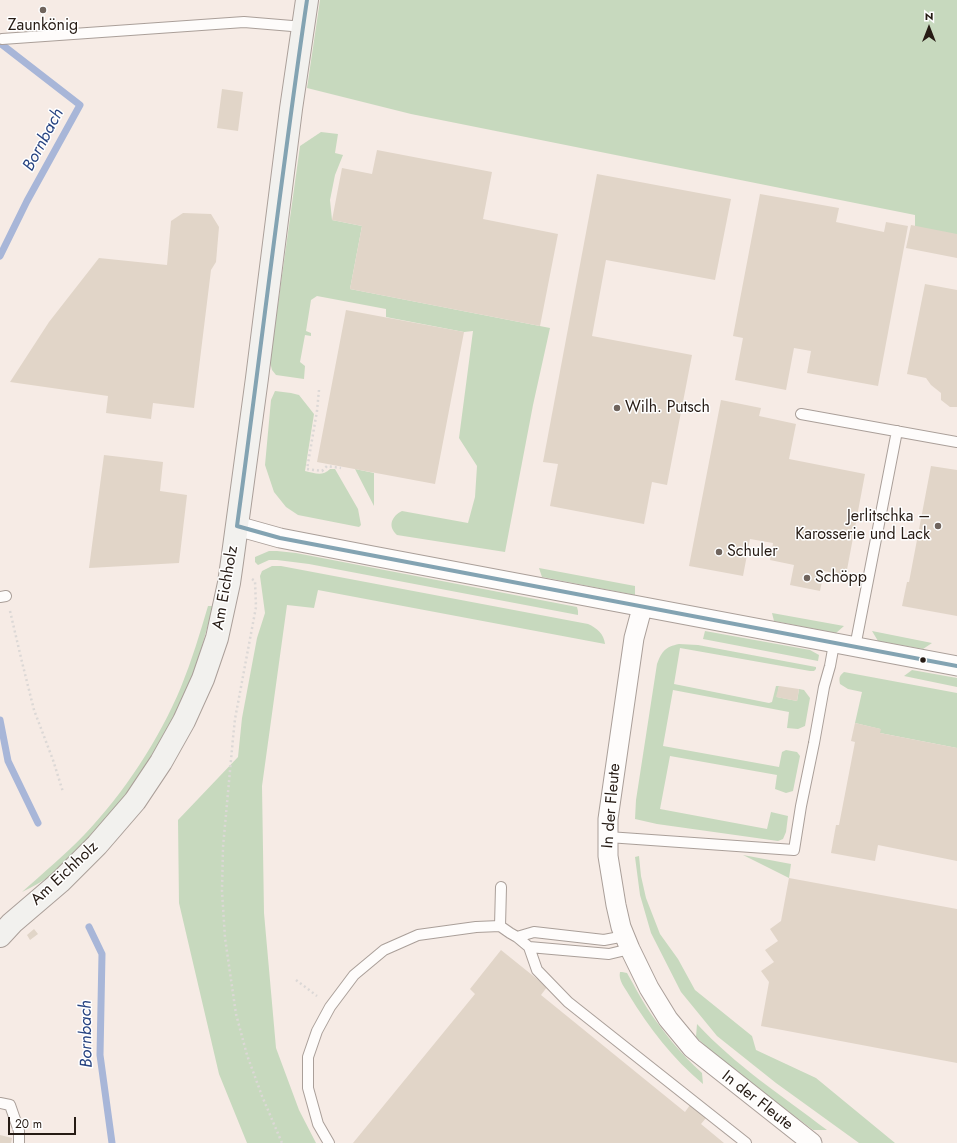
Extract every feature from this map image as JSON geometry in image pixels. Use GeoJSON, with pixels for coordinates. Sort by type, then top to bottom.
{"type":"FeatureCollection","features":[{"type":"Feature","properties":{"kind":"main road","name":"Am Eichholz"},"geometry":{"type":"LineString","coordinates":[[0,936],[12,922],[60,882],[97,845],[135,801],[161,762],[184,721],[203,680],[217,638],[232,562],[258,378],[292,109],[308,0]]}},
{"type":"Feature","properties":{"kind":"street"},"geometry":{"type":"LineString","coordinates":[[237,526],[280,538],[642,608],[957,666]]}},
{"type":"Feature","properties":{"kind":"street","name":"In der Fleute"},"geometry":{"type":"LineString","coordinates":[[642,608],[633,645],[608,819],[608,856],[616,905],[627,943],[649,988],[668,1019],[692,1048],[812,1143]]}},
{"type":"Feature","properties":{"kind":"lane"},"geometry":{"type":"LineString","coordinates":[[2,39],[244,22],[304,27]]}},
{"type":"Feature","properties":{"kind":"lane"},"geometry":{"type":"LineString","coordinates":[[801,414],[957,442]]}},
{"type":"Feature","properties":{"kind":"lane"},"geometry":{"type":"LineString","coordinates":[[855,647],[897,431]]}},
{"type":"Feature","properties":{"kind":"lane"},"geometry":{"type":"LineString","coordinates":[[608,837],[794,850],[824,687],[834,644]]}},
{"type":"Feature","properties":{"kind":"lane"},"geometry":{"type":"LineString","coordinates":[[500,926],[501,887]]}},
{"type":"Feature","properties":{"kind":"lane"},"geometry":{"type":"LineString","coordinates":[[328,1143],[318,1124],[308,1088],[308,1058],[317,1031],[330,1007],[354,975],[384,950],[418,935],[476,927],[500,926],[510,934],[517,936],[534,932],[627,943]]}},
{"type":"Feature","properties":{"kind":"lane"},"geometry":{"type":"LineString","coordinates":[[517,936],[528,948],[537,970],[568,1002],[746,1143]]}},
{"type":"Feature","properties":{"kind":"lane"},"geometry":{"type":"LineString","coordinates":[[528,948],[609,954],[627,943]]}},
{"type":"Feature","properties":{"kind":"lane"},"geometry":{"type":"LineString","coordinates":[[0,1103],[10,1105],[20,1131],[19,1143]]}},
{"type":"Feature","properties":{"kind":"path"},"geometry":{"type":"LineString","coordinates":[[319,390],[317,411],[307,468],[322,471],[327,466],[341,468]]}},
{"type":"Feature","properties":{"kind":"path"},"geometry":{"type":"LineString","coordinates":[[232,562],[255,581],[256,607],[235,719],[231,755],[223,854],[222,891],[225,938],[236,1014],[252,1068],[282,1143]]}},
{"type":"Feature","properties":{"kind":"path"},"geometry":{"type":"LineString","coordinates":[[3,597],[34,710],[54,760],[63,792]]}},
{"type":"Feature","properties":{"kind":"path"},"geometry":{"type":"LineString","coordinates":[[296,980],[330,1007]]}},
{"type":"Feature","properties":{"kind":"green space"},"geometry":{"type":"Polygon","coordinates":[[[320,0],[957,0],[957,238],[915,229],[915,215],[411,114],[307,88],[320,0]]]}},
{"type":"Feature","properties":{"kind":"green space"},"geometry":{"type":"Polygon","coordinates":[[[321,132],[338,134],[335,153],[343,155],[335,175],[330,200],[332,220],[362,226],[350,289],[550,328],[533,405],[505,552],[397,535],[392,528],[393,518],[402,511],[468,523],[475,497],[477,466],[459,438],[473,331],[464,332],[386,317],[386,309],[317,296],[311,300],[306,331],[311,333],[311,336],[305,335],[300,362],[305,366],[304,379],[276,375],[272,370],[270,362],[300,146],[321,132]]]}},
{"type":"Feature","properties":{"kind":"green space"},"geometry":{"type":"Polygon","coordinates":[[[275,391],[299,395],[314,414],[305,471],[321,474],[330,469],[335,469],[358,509],[361,525],[359,527],[298,515],[286,507],[274,492],[265,465],[271,400],[275,391]]]}},
{"type":"Feature","properties":{"kind":"green space"},"geometry":{"type":"Polygon","coordinates":[[[355,469],[374,473],[374,506],[355,469]]]}},
{"type":"Feature","properties":{"kind":"green space"},"geometry":{"type":"Polygon","coordinates":[[[269,551],[296,553],[577,607],[578,615],[309,564],[269,560],[258,565],[255,562],[255,557],[269,551]]]}},
{"type":"Feature","properties":{"kind":"green space"},"geometry":{"type":"Polygon","coordinates":[[[272,566],[281,566],[588,624],[600,632],[605,644],[318,590],[314,608],[287,605],[262,786],[264,913],[276,1048],[299,1110],[316,1143],[247,1143],[219,1074],[179,903],[178,820],[238,757],[242,718],[257,638],[265,613],[260,576],[262,571],[272,566]]]}},
{"type":"Feature","properties":{"kind":"green space"},"geometry":{"type":"Polygon","coordinates":[[[539,568],[635,586],[635,595],[542,577],[539,568]]]}},
{"type":"Feature","properties":{"kind":"green space"},"geometry":{"type":"Polygon","coordinates":[[[208,606],[213,606],[189,684],[180,706],[158,748],[145,768],[132,787],[102,824],[69,859],[48,878],[22,892],[62,857],[85,834],[113,801],[139,765],[162,727],[181,687],[208,606]]]}},
{"type":"Feature","properties":{"kind":"green space"},"geometry":{"type":"Polygon","coordinates":[[[772,613],[844,626],[836,633],[774,621],[772,613]]]}},
{"type":"Feature","properties":{"kind":"green space"},"geometry":{"type":"Polygon","coordinates":[[[705,631],[810,650],[819,655],[818,661],[703,639],[705,631]]]}},
{"type":"Feature","properties":{"kind":"green space"},"geometry":{"type":"Polygon","coordinates":[[[872,631],[932,643],[923,649],[878,641],[872,631]]]}},
{"type":"Feature","properties":{"kind":"green space"},"geometry":{"type":"Polygon","coordinates":[[[679,644],[698,645],[816,667],[814,671],[810,671],[680,648],[674,684],[769,703],[772,702],[776,686],[779,686],[777,697],[797,701],[799,689],[804,690],[810,698],[805,726],[798,729],[787,728],[789,712],[673,690],[663,746],[779,767],[782,752],[786,750],[797,752],[800,756],[793,791],[786,793],[775,789],[777,775],[670,756],[660,809],[767,829],[771,812],[788,816],[786,832],[783,839],[778,841],[657,824],[635,819],[636,800],[657,664],[667,648],[679,644]]]}},
{"type":"Feature","properties":{"kind":"green space"},"geometry":{"type":"Polygon","coordinates":[[[912,670],[957,678],[957,687],[904,676],[912,670]]]}},
{"type":"Feature","properties":{"kind":"green space"},"geometry":{"type":"Polygon","coordinates":[[[844,672],[957,693],[957,748],[880,733],[880,729],[855,723],[862,692],[848,689],[840,684],[840,677],[844,672]]]}},
{"type":"Feature","properties":{"kind":"green space"},"geometry":{"type":"Polygon","coordinates":[[[743,855],[791,864],[789,878],[743,855]]]}},
{"type":"Feature","properties":{"kind":"green space"},"geometry":{"type":"Polygon","coordinates":[[[639,856],[641,876],[646,898],[660,934],[678,959],[695,990],[752,1036],[756,1050],[816,1078],[895,1143],[859,1143],[776,1083],[717,1036],[681,992],[651,933],[640,895],[635,857],[639,856]]]}},
{"type":"Feature","properties":{"kind":"green space"},"geometry":{"type":"Polygon","coordinates":[[[620,972],[627,973],[644,1004],[659,1026],[702,1073],[703,1084],[672,1054],[653,1031],[624,987],[620,978],[620,972]]]}},
{"type":"Feature","properties":{"kind":"green space"},"geometry":{"type":"Polygon","coordinates":[[[697,1024],[743,1067],[827,1130],[813,1130],[723,1062],[696,1037],[697,1024]]]}},
{"type":"Feature","properties":{"kind":"building"},"geometry":{"type":"Polygon","coordinates":[[[222,89],[243,92],[238,131],[217,128],[222,89]]]}},
{"type":"Feature","properties":{"kind":"building"},"geometry":{"type":"Polygon","coordinates":[[[377,150],[492,172],[483,219],[558,234],[540,326],[350,289],[362,226],[332,220],[342,168],[372,174],[377,150]]]}},
{"type":"Feature","properties":{"kind":"building","name":"Wilh. Putsch"},"geometry":{"type":"Polygon","coordinates":[[[597,174],[731,199],[715,280],[606,260],[592,336],[692,355],[667,485],[652,482],[644,524],[550,506],[558,464],[543,462],[597,174]]]}},
{"type":"Feature","properties":{"kind":"building"},"geometry":{"type":"Polygon","coordinates":[[[760,194],[839,208],[836,222],[884,232],[886,222],[908,226],[878,386],[807,373],[811,351],[794,348],[786,390],[735,380],[743,338],[733,336],[760,194]]]}},
{"type":"Feature","properties":{"kind":"building"},"geometry":{"type":"Polygon","coordinates":[[[183,213],[211,214],[219,227],[216,262],[211,270],[194,408],[153,403],[151,419],[106,413],[108,396],[10,382],[49,322],[99,258],[167,265],[171,221],[183,213]]]}},
{"type":"Feature","properties":{"kind":"building"},"geometry":{"type":"Polygon","coordinates":[[[911,225],[957,234],[957,258],[906,248],[911,225]]]}},
{"type":"Feature","properties":{"kind":"building"},"geometry":{"type":"Polygon","coordinates":[[[925,284],[957,290],[957,407],[950,407],[941,400],[941,393],[931,385],[926,378],[907,374],[925,284]]]}},
{"type":"Feature","properties":{"kind":"building"},"geometry":{"type":"Polygon","coordinates":[[[346,310],[464,332],[435,484],[317,462],[346,310]]]}},
{"type":"Feature","properties":{"kind":"building"},"geometry":{"type":"Polygon","coordinates":[[[721,400],[761,408],[759,416],[796,424],[789,459],[865,474],[846,575],[824,571],[820,591],[790,585],[794,565],[770,560],[773,543],[750,539],[743,576],[689,566],[721,400]]]}},
{"type":"Feature","properties":{"kind":"building"},"geometry":{"type":"Polygon","coordinates":[[[104,455],[163,462],[160,491],[187,495],[179,563],[89,568],[104,455]]]}},
{"type":"Feature","properties":{"kind":"building","name":"Jerlitschka – Karosserie und Lack"},"geometry":{"type":"Polygon","coordinates":[[[931,466],[957,470],[957,616],[902,606],[907,582],[909,582],[931,466]]]}},
{"type":"Feature","properties":{"kind":"building"},"geometry":{"type":"Polygon","coordinates":[[[779,686],[799,689],[797,701],[776,697],[779,686]]]}},
{"type":"Feature","properties":{"kind":"building"},"geometry":{"type":"Polygon","coordinates":[[[855,723],[881,729],[880,733],[957,748],[957,861],[878,845],[875,861],[831,853],[836,825],[839,825],[855,742],[851,741],[855,723]]]}},
{"type":"Feature","properties":{"kind":"building"},"geometry":{"type":"Polygon","coordinates":[[[789,878],[957,909],[957,1063],[761,1026],[769,982],[761,971],[774,962],[765,950],[778,941],[770,929],[781,921],[789,878]]]}},
{"type":"Feature","properties":{"kind":"building"},"geometry":{"type":"Polygon","coordinates":[[[34,929],[38,934],[30,940],[27,935],[34,929]]]}},
{"type":"Feature","properties":{"kind":"building"},"geometry":{"type":"Polygon","coordinates":[[[501,950],[547,987],[541,995],[685,1112],[690,1105],[706,1118],[701,1124],[724,1143],[353,1143],[475,994],[470,989],[501,950]]]}},
{"type":"Feature","properties":{"kind":"building"},"geometry":{"type":"Polygon","coordinates":[[[0,1135],[12,1138],[11,1143],[0,1143],[0,1135]]]}},
{"type":"Feature","properties":{"kind":"waterway","name":"Bornbach"},"geometry":{"type":"LineString","coordinates":[[0,43],[80,105],[27,201],[0,256]]}},
{"type":"Feature","properties":{"kind":"waterway","name":"Bornbach"},"geometry":{"type":"LineString","coordinates":[[0,720],[8,761],[38,823]]}},
{"type":"Feature","properties":{"kind":"waterway","name":"Bornbach"},"geometry":{"type":"LineString","coordinates":[[89,927],[102,954],[100,1055],[112,1143]]}},
{"type":"Feature","properties":{"kind":"transit line"},"geometry":{"type":"LineString","coordinates":[[237,526],[288,131],[307,0]]}},
{"type":"Feature","properties":{"kind":"transit line"},"geometry":{"type":"LineString","coordinates":[[237,526],[280,538],[957,666]]}},
{"type":"Feature","properties":{"kind":"place","name":"Zaunkönig"},"geometry":{"type":"Point","coordinates":[43,10]}},
{"type":"Feature","properties":{"kind":"place","name":"Wilh. Putsch"},"geometry":{"type":"Point","coordinates":[617,408]}},
{"type":"Feature","properties":{"kind":"place","name":"Jerlitschka – Karosserie und Lack"},"geometry":{"type":"Point","coordinates":[938,526]}},
{"type":"Feature","properties":{"kind":"place","name":"Schuler"},"geometry":{"type":"Point","coordinates":[719,552]}},
{"type":"Feature","properties":{"kind":"place","name":"Schöpp"},"geometry":{"type":"Point","coordinates":[807,578]}}]}
